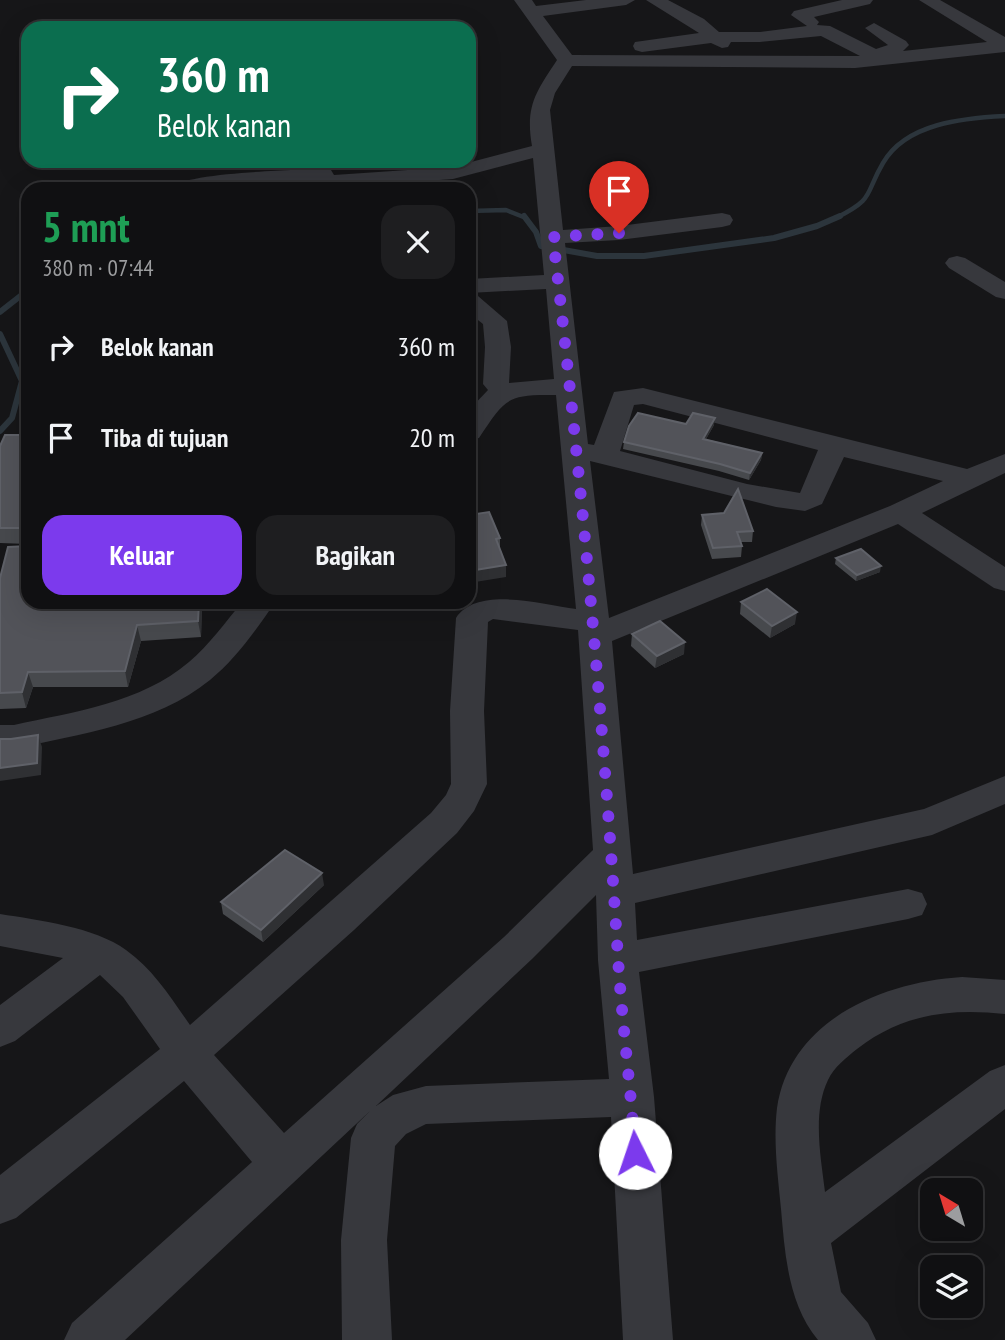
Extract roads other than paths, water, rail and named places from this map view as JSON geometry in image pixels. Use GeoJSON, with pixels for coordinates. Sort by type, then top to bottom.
{"type":"FeatureCollection","features":[{"type":"Feature","properties":{"kind":"street"},"geometry":{"type":"LineString","coordinates":[[528,6],[626,0]]}},
{"type":"Feature","properties":{"kind":"street"},"geometry":{"type":"LineString","coordinates":[[655,0],[698,23],[745,63]]}},
{"type":"Feature","properties":{"kind":"street"},"geometry":{"type":"LineString","coordinates":[[802,0],[819,10]]}},
{"type":"Feature","properties":{"kind":"street"},"geometry":{"type":"LineString","coordinates":[[864,0],[800,15],[877,58]]}},
{"type":"Feature","properties":{"kind":"street"},"geometry":{"type":"LineString","coordinates":[[928,0],[1005,45]]}},
{"type":"Feature","properties":{"kind":"street"},"geometry":{"type":"LineString","coordinates":[[528,6],[566,60]]}},
{"type":"Feature","properties":{"kind":"street"},"geometry":{"type":"LineString","coordinates":[[874,28],[901,45],[877,58]]}},
{"type":"Feature","properties":{"kind":"street"},"geometry":{"type":"LineString","coordinates":[[639,62],[637,48],[640,46],[713,37],[760,37],[824,30]]}},
{"type":"Feature","properties":{"kind":"street"},"geometry":{"type":"LineString","coordinates":[[566,60],[745,63],[877,58],[1005,45]]}},
{"type":"Feature","properties":{"kind":"street"},"geometry":{"type":"LineString","coordinates":[[566,60],[539,105],[537,121],[543,149],[568,378],[591,453],[594,629],[614,874],[618,960],[632,1097],[648,1340]]}},
{"type":"Feature","properties":{"kind":"street"},"geometry":{"type":"LineString","coordinates":[[476,168],[543,149]]}},
{"type":"Feature","properties":{"kind":"street"},"geometry":{"type":"LineString","coordinates":[[364,182],[453,173],[476,168]]}},
{"type":"Feature","properties":{"kind":"street"},"geometry":{"type":"LineString","coordinates":[[223,182],[323,175],[326,182]]}},
{"type":"Feature","properties":{"kind":"street"},"geometry":{"type":"LineString","coordinates":[[476,283],[619,233],[722,220]]}},
{"type":"Feature","properties":{"kind":"street"},"geometry":{"type":"LineString","coordinates":[[957,263],[1005,292]]}},
{"type":"Feature","properties":{"kind":"street"},"geometry":{"type":"LineString","coordinates":[[476,306],[495,321],[498,348],[493,392],[476,418]]}},
{"type":"Feature","properties":{"kind":"street"},"geometry":{"type":"LineString","coordinates":[[493,392],[568,378]]}},
{"type":"Feature","properties":{"kind":"street"},"geometry":{"type":"LineString","coordinates":[[591,453],[623,398],[643,396],[971,479]]}},
{"type":"Feature","properties":{"kind":"street"},"geometry":{"type":"LineString","coordinates":[[591,453],[735,490],[805,502],[813,498],[834,446]]}},
{"type":"Feature","properties":{"kind":"street"},"geometry":{"type":"LineString","coordinates":[[0,1203],[187,1053],[340,919],[444,823],[461,802],[469,784],[467,711],[472,618],[486,609],[498,609],[594,629],[900,512],[1005,462]]}},
{"type":"Feature","properties":{"kind":"street"},"geometry":{"type":"LineString","coordinates":[[900,512],[1005,581]]}},
{"type":"Feature","properties":{"kind":"street"},"geometry":{"type":"LineString","coordinates":[[0,737],[106,716],[162,695],[198,674],[253,609]]}},
{"type":"Feature","properties":{"kind":"street"},"geometry":{"type":"LineString","coordinates":[[89,1340],[518,948],[614,874],[932,821],[1005,789]]}},
{"type":"Feature","properties":{"kind":"street"},"geometry":{"type":"LineString","coordinates":[[618,960],[908,904]]}},
{"type":"Feature","properties":{"kind":"street"},"geometry":{"type":"LineString","coordinates":[[0,930],[40,936],[99,953],[113,961],[282,1164]]}},
{"type":"Feature","properties":{"kind":"street"},"geometry":{"type":"LineString","coordinates":[[0,1029],[99,953]]}},
{"type":"Feature","properties":{"kind":"street"},"geometry":{"type":"LineString","coordinates":[[851,1340],[821,1302],[806,1234],[798,1119],[806,1079],[815,1062],[832,1044],[862,1021],[886,1008],[913,999],[961,994],[1005,997]]}},
{"type":"Feature","properties":{"kind":"street"},"geometry":{"type":"LineString","coordinates":[[806,1234],[1005,1084]]}},
{"type":"Feature","properties":{"kind":"street"},"geometry":{"type":"LineString","coordinates":[[368,1340],[364,1240],[373,1138],[390,1120],[408,1109],[426,1105],[632,1097]]}},
{"type":"Feature","properties":{"kind":"waterway"},"geometry":{"type":"LineString","coordinates":[[839,217],[863,200],[883,163],[906,139],[921,131],[954,121],[1005,116]]}},
{"type":"Feature","properties":{"kind":"waterway"},"geometry":{"type":"LineString","coordinates":[[476,211],[506,210],[525,218]]}},
{"type":"Feature","properties":{"kind":"waterway"},"geometry":{"type":"LineString","coordinates":[[525,218],[536,232],[541,246],[597,256],[644,256],[774,238],[817,226],[839,217]]}},
{"type":"Feature","properties":{"kind":"waterway"},"geometry":{"type":"LineString","coordinates":[[0,312],[21,296]]}},
{"type":"Feature","properties":{"kind":"waterway"},"geometry":{"type":"LineString","coordinates":[[0,334],[21,379]]}},
{"type":"Feature","properties":{"kind":"waterway"},"geometry":{"type":"LineString","coordinates":[[0,431],[12,418],[21,385]]}}]}
